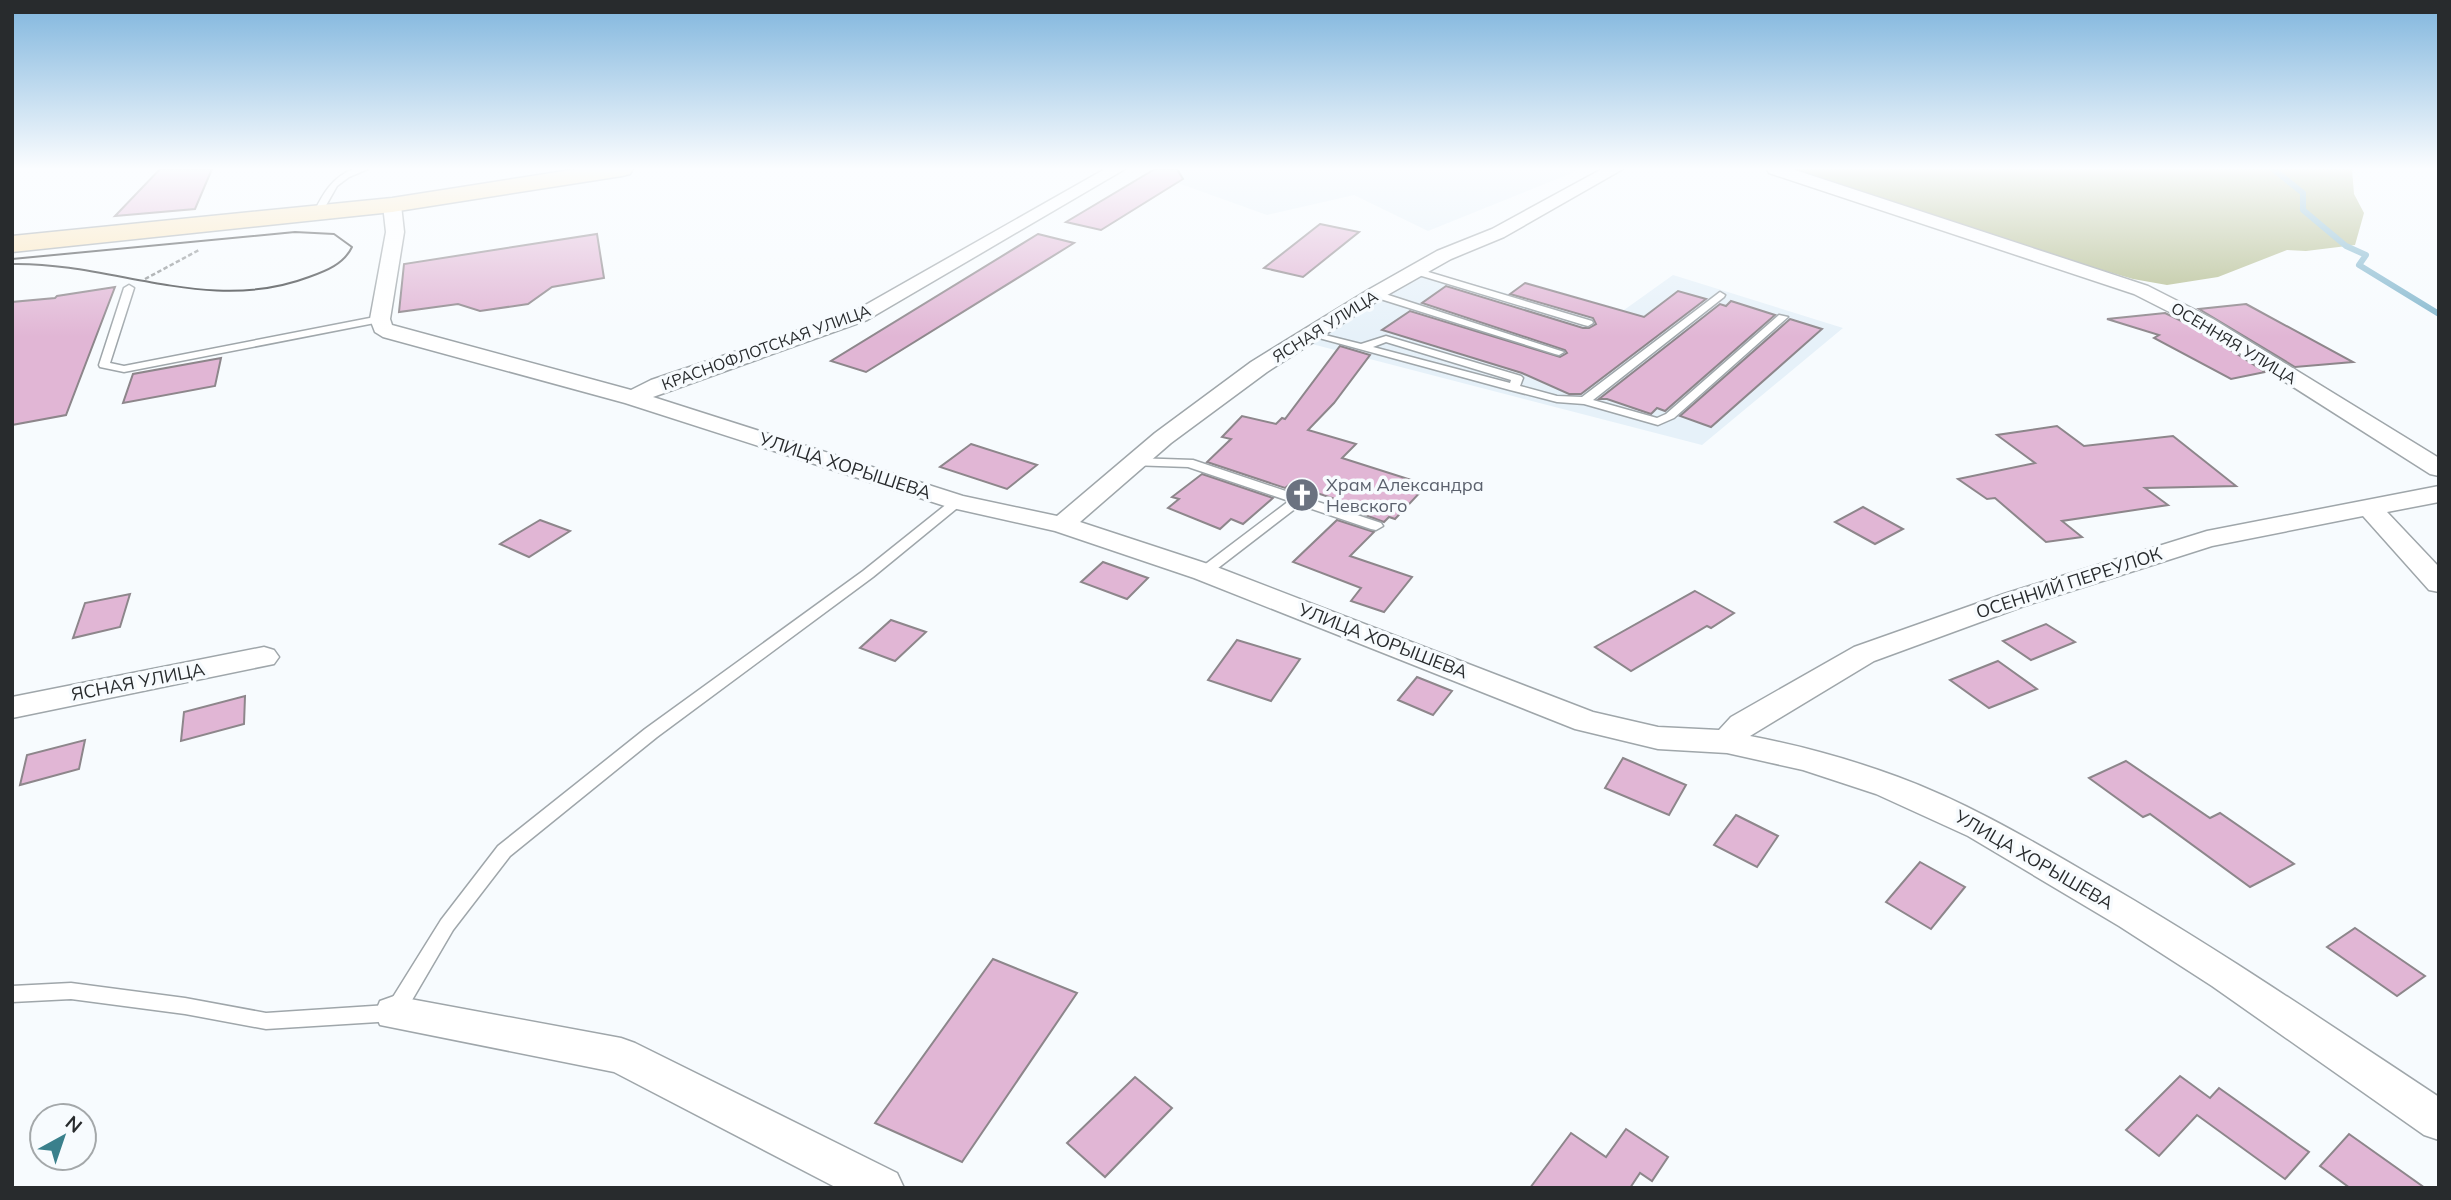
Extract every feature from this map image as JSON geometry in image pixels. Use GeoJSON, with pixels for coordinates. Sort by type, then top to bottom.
{"type":"FeatureCollection","features":[{"type":"Feature","properties":{"kind":"main road"},"geometry":{"type":"LineString","coordinates":[[12,244],[205,225]]}},
{"type":"Feature","properties":{"kind":"street"},"geometry":{"type":"LineString","coordinates":[[380,319],[394,225]]}},
{"type":"Feature","properties":{"kind":"street","name":"КРАСНОФЛОТСКАЯ УЛИЦА"},"geometry":{"type":"LineString","coordinates":[[633,398],[659,385],[860,316],[1018,225]]}},
{"type":"Feature","properties":{"kind":"street","name":"ЯСНАЯ УЛИЦА"},"geometry":{"type":"LineString","coordinates":[[1062,525],[1134,462],[1259,367],[1415,271],[1444,255],[1513,225]]}},
{"type":"Feature","properties":{"kind":"street","name":"ОСЕННЯЯ УЛИЦА"},"geometry":{"type":"LineString","coordinates":[[1944,225],[2141,290],[2206,323],[2439,469]]}},
{"type":"Feature","properties":{"kind":"street","name":"УЛИЦА ХОРЫШЕВА"},"geometry":{"type":"LineString","coordinates":[[380,319],[382,328],[390,333],[633,398],[957,502],[1062,525],[1204,572],[1586,721],[1658,738],[1727,742],[1837,768],[1899,790],[1980,827],[2225,975],[2439,1121]]}},
{"type":"Feature","properties":{"kind":"street","name":"ОСЕННИЙ ПЕРЕУЛОК"},"geometry":{"type":"LineString","coordinates":[[1727,742],[1742,725],[1864,654],[2014,600],[2207,539],[2439,494]]}},
{"type":"Feature","properties":{"kind":"street"},"geometry":{"type":"LineString","coordinates":[[2367,506],[2439,584]]}},
{"type":"Feature","properties":{"kind":"street","name":"ЯСНАЯ УЛИЦА"},"geometry":{"type":"LineString","coordinates":[[12,708],[264,657]]}},
{"type":"Feature","properties":{"kind":"street"},"geometry":{"type":"LineString","coordinates":[[394,1013],[621,1056],[882,1188]]}},
{"type":"Feature","properties":{"kind":"lane"},"geometry":{"type":"LineString","coordinates":[[1415,271],[1588,323]]}},
{"type":"Feature","properties":{"kind":"lane"},"geometry":{"type":"LineString","coordinates":[[128,288],[104,365],[124,369],[380,319]]}},
{"type":"Feature","properties":{"kind":"lane"},"geometry":{"type":"LineString","coordinates":[[1375,294],[1559,352]]}},
{"type":"Feature","properties":{"kind":"lane"},"geometry":{"type":"LineString","coordinates":[[1585,401],[1720,295]]}},
{"type":"Feature","properties":{"kind":"lane"},"geometry":{"type":"LineString","coordinates":[[1312,335],[1557,399],[1585,401],[1662,421],[1783,317]]}},
{"type":"Feature","properties":{"kind":"lane"},"geometry":{"type":"LineString","coordinates":[[1134,462],[1189,463],[1376,526]]}},
{"type":"Feature","properties":{"kind":"lane"},"geometry":{"type":"LineString","coordinates":[[1204,572],[1298,500]]}},
{"type":"Feature","properties":{"kind":"lane"},"geometry":{"type":"LineString","coordinates":[[12,994],[71,991],[266,1021],[394,1013],[447,925],[504,851],[651,733],[868,574],[957,502]]}},
{"type":"Feature","properties":{"kind":"shaded area"},"geometry":{"type":"Polygon","coordinates":[[[1416,225],[1443,225],[1428,231],[1416,225]]]}},
{"type":"Feature","properties":{"kind":"shaded area"},"geometry":{"type":"Polygon","coordinates":[[[1423,270],[1509,294],[1526,282],[1624,310],[1673,275],[1843,328],[1702,445],[1308,343],[1423,270]]]}},
{"type":"Feature","properties":{"kind":"green space"},"geometry":{"type":"Polygon","coordinates":[[[1959,225],[2361,225],[2355,245],[2306,251],[2287,250],[2218,277],[2167,285],[2133,279],[1959,225]]]}},
{"type":"Feature","properties":{"kind":"building"},"geometry":{"type":"Polygon","coordinates":[[[1079,225],[1109,225],[1101,230],[1079,225]]]}},
{"type":"Feature","properties":{"kind":"building"},"geometry":{"type":"Polygon","coordinates":[[[1319,225],[1359,232],[1303,277],[1264,268],[1319,225]]]}},
{"type":"Feature","properties":{"kind":"building"},"geometry":{"type":"Polygon","coordinates":[[[597,234],[604,278],[552,287],[528,304],[480,311],[458,304],[399,312],[404,264],[597,234]]]}},
{"type":"Feature","properties":{"kind":"building"},"geometry":{"type":"Polygon","coordinates":[[[1038,234],[1074,243],[866,372],[831,361],[1038,234]]]}},
{"type":"Feature","properties":{"kind":"building"},"geometry":{"type":"Polygon","coordinates":[[[1525,283],[1644,317],[1678,291],[1706,299],[1581,394],[1569,394],[1522,373],[1382,330],[1410,311],[1560,357],[1567,353],[1565,350],[1422,303],[1446,286],[1583,328],[1596,324],[1593,318],[1510,294],[1525,283]]]}},
{"type":"Feature","properties":{"kind":"building"},"geometry":{"type":"Polygon","coordinates":[[[115,287],[66,415],[12,425],[12,302],[55,298],[115,287]]]}},
{"type":"Feature","properties":{"kind":"building"},"geometry":{"type":"Polygon","coordinates":[[[1731,301],[1775,315],[1665,411],[1657,408],[1651,414],[1607,399],[1599,399],[1720,304],[1726,306],[1731,301]]]}},
{"type":"Feature","properties":{"kind":"building"},"geometry":{"type":"Polygon","coordinates":[[[2246,304],[2353,362],[2295,367],[2199,309],[2246,304]]]}},
{"type":"Feature","properties":{"kind":"building"},"geometry":{"type":"Polygon","coordinates":[[[2165,313],[2198,329],[2265,372],[2231,379],[2154,338],[2159,335],[2107,319],[2165,313]]]}},
{"type":"Feature","properties":{"kind":"building"},"geometry":{"type":"Polygon","coordinates":[[[1790,319],[1822,329],[1711,427],[1680,416],[1790,319]]]}},
{"type":"Feature","properties":{"kind":"building"},"geometry":{"type":"Polygon","coordinates":[[[1340,346],[1370,355],[1334,403],[1308,430],[1356,444],[1342,458],[1427,485],[1395,519],[1389,517],[1384,522],[1349,509],[1353,505],[1290,484],[1285,488],[1207,462],[1231,439],[1222,437],[1242,416],[1276,424],[1282,418],[1285,419],[1340,346]]]}},
{"type":"Feature","properties":{"kind":"building"},"geometry":{"type":"Polygon","coordinates":[[[221,358],[215,386],[123,403],[133,374],[221,358]]]}},
{"type":"Feature","properties":{"kind":"building"},"geometry":{"type":"Polygon","coordinates":[[[2057,426],[2084,446],[2173,436],[2236,486],[2145,488],[2168,505],[2062,521],[2082,537],[2046,542],[1995,498],[1987,499],[1958,479],[2035,463],[1997,435],[2057,426]]]}},
{"type":"Feature","properties":{"kind":"building"},"geometry":{"type":"Polygon","coordinates":[[[971,444],[1037,465],[1007,489],[940,467],[971,444]]]}},
{"type":"Feature","properties":{"kind":"building"},"geometry":{"type":"Polygon","coordinates":[[[1202,474],[1273,498],[1243,524],[1231,519],[1220,529],[1168,508],[1179,499],[1172,497],[1202,474]]]}},
{"type":"Feature","properties":{"kind":"building"},"geometry":{"type":"Polygon","coordinates":[[[1863,507],[1903,529],[1875,544],[1835,522],[1863,507]]]}},
{"type":"Feature","properties":{"kind":"building"},"geometry":{"type":"Polygon","coordinates":[[[540,520],[570,531],[529,557],[500,544],[540,520]]]}},
{"type":"Feature","properties":{"kind":"building"},"geometry":{"type":"Polygon","coordinates":[[[1337,520],[1374,532],[1350,556],[1412,577],[1384,612],[1351,601],[1361,588],[1293,562],[1337,520]]]}},
{"type":"Feature","properties":{"kind":"building"},"geometry":{"type":"Polygon","coordinates":[[[1103,562],[1148,578],[1127,599],[1081,582],[1103,562]]]}},
{"type":"Feature","properties":{"kind":"building"},"geometry":{"type":"Polygon","coordinates":[[[1695,591],[1734,613],[1631,671],[1595,647],[1695,591]]]}},
{"type":"Feature","properties":{"kind":"building"},"geometry":{"type":"Polygon","coordinates":[[[130,594],[120,627],[73,638],[85,603],[130,594]]]}},
{"type":"Feature","properties":{"kind":"building"},"geometry":{"type":"Polygon","coordinates":[[[891,620],[926,632],[895,661],[860,648],[891,620]]]}},
{"type":"Feature","properties":{"kind":"building"},"geometry":{"type":"Polygon","coordinates":[[[2046,624],[2075,642],[2031,660],[2003,641],[2046,624]]]}},
{"type":"Feature","properties":{"kind":"building"},"geometry":{"type":"Polygon","coordinates":[[[1237,640],[1300,659],[1271,701],[1208,680],[1237,640]]]}},
{"type":"Feature","properties":{"kind":"building"},"geometry":{"type":"Polygon","coordinates":[[[1998,661],[2037,689],[1989,708],[1950,680],[1998,661]]]}},
{"type":"Feature","properties":{"kind":"building"},"geometry":{"type":"Polygon","coordinates":[[[1417,677],[1452,691],[1433,715],[1398,700],[1417,677]]]}},
{"type":"Feature","properties":{"kind":"building"},"geometry":{"type":"Polygon","coordinates":[[[245,696],[244,724],[181,741],[184,712],[245,696]]]}},
{"type":"Feature","properties":{"kind":"building"},"geometry":{"type":"Polygon","coordinates":[[[85,740],[79,769],[20,785],[27,755],[85,740]]]}},
{"type":"Feature","properties":{"kind":"building"},"geometry":{"type":"Polygon","coordinates":[[[1623,758],[1686,785],[1669,815],[1605,788],[1623,758]]]}},
{"type":"Feature","properties":{"kind":"building"},"geometry":{"type":"Polygon","coordinates":[[[2126,761],[2210,818],[2220,813],[2294,864],[2250,887],[2150,814],[2143,817],[2089,778],[2126,761]]]}},
{"type":"Feature","properties":{"kind":"building"},"geometry":{"type":"Polygon","coordinates":[[[1736,815],[1778,836],[1757,867],[1714,845],[1736,815]]]}},
{"type":"Feature","properties":{"kind":"building"},"geometry":{"type":"Polygon","coordinates":[[[1920,862],[1965,887],[1931,929],[1886,902],[1920,862]]]}},
{"type":"Feature","properties":{"kind":"building"},"geometry":{"type":"Polygon","coordinates":[[[2355,928],[2425,976],[2397,996],[2327,947],[2355,928]]]}},
{"type":"Feature","properties":{"kind":"building"},"geometry":{"type":"Polygon","coordinates":[[[993,959],[1077,993],[962,1162],[875,1123],[993,959]]]}},
{"type":"Feature","properties":{"kind":"building"},"geometry":{"type":"Polygon","coordinates":[[[2180,1076],[2210,1098],[2219,1088],[2309,1152],[2285,1179],[2197,1115],[2159,1156],[2126,1130],[2180,1076]]]}},
{"type":"Feature","properties":{"kind":"building"},"geometry":{"type":"Polygon","coordinates":[[[1135,1077],[1172,1108],[1105,1177],[1067,1143],[1135,1077]]]}},
{"type":"Feature","properties":{"kind":"building"},"geometry":{"type":"Polygon","coordinates":[[[1626,1129],[1668,1157],[1652,1181],[1640,1173],[1630,1188],[1530,1188],[1571,1133],[1606,1157],[1626,1129]]]}},
{"type":"Feature","properties":{"kind":"building"},"geometry":{"type":"Polygon","coordinates":[[[2349,1134],[2425,1188],[2350,1188],[2320,1166],[2349,1134]]]}},
{"type":"Feature","properties":{"kind":"waterway"},"geometry":{"type":"LineString","coordinates":[[2321,225],[2346,246],[2366,255],[2359,265],[2439,314]]}},
{"type":"Feature","properties":{"kind":"tram line"},"geometry":{"type":"LineString","coordinates":[[12,259],[295,232],[334,234],[352,247],[339,262],[315,275],[272,287],[235,291],[198,289],[50,266],[12,264]]}},
{"type":"Feature","properties":{"kind":"place","name":"Храм Александра Невского"},"geometry":{"type":"Point","coordinates":[1302,495]}}]}
